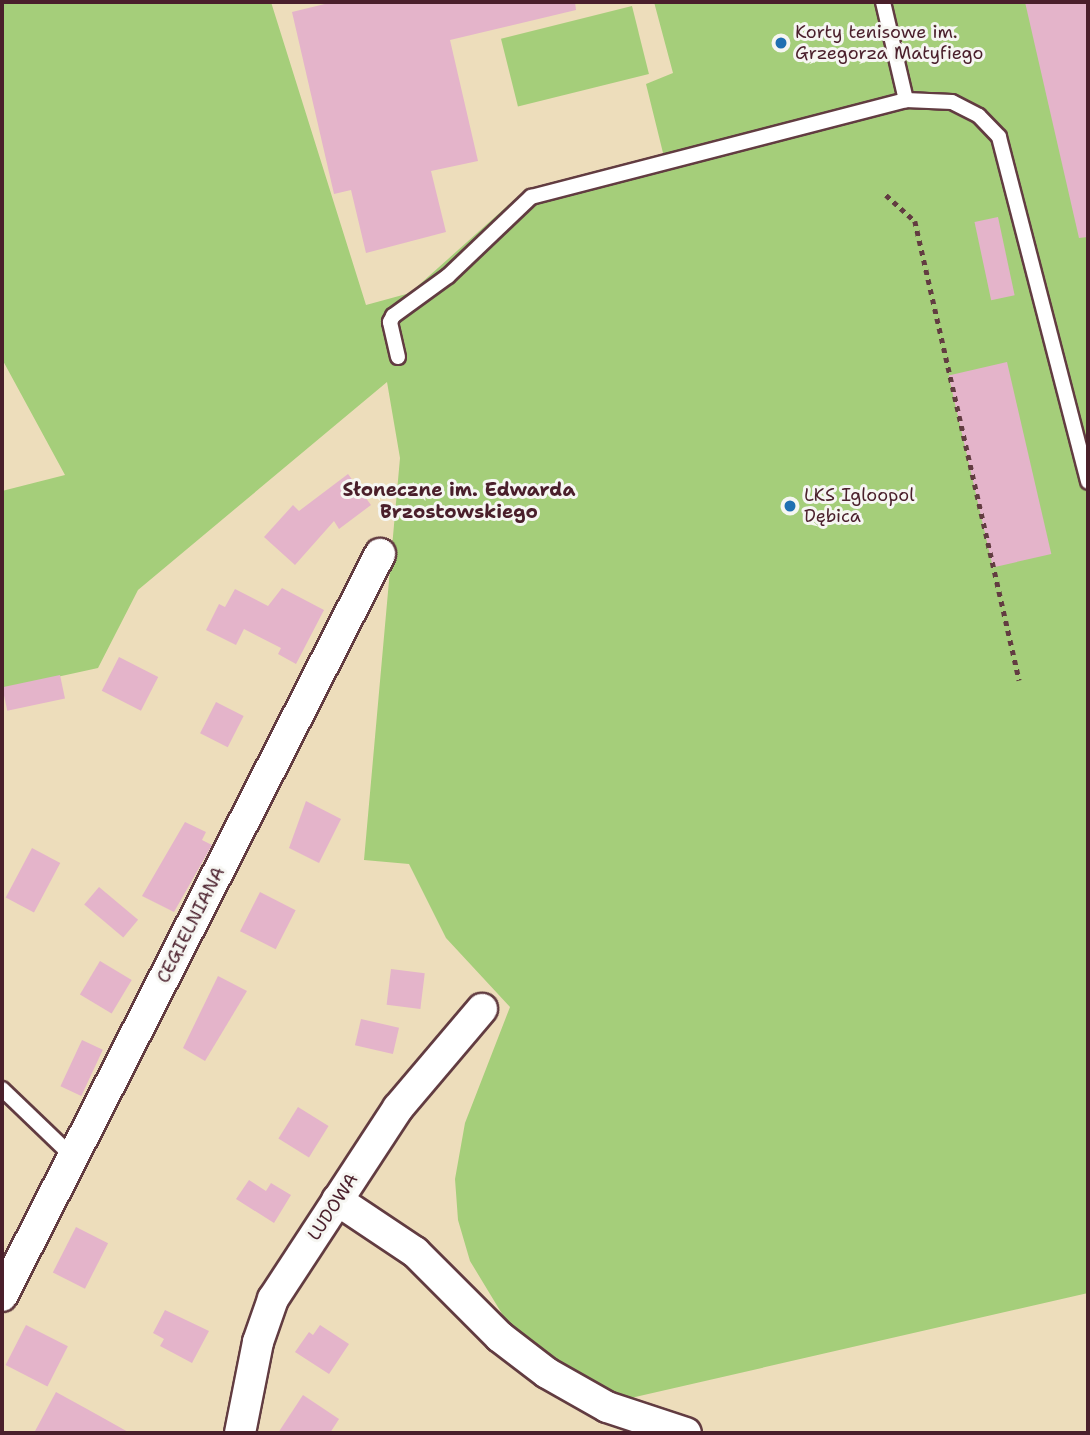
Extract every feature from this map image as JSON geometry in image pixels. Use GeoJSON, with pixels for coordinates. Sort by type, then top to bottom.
{"type":"FeatureCollection","features":[{"type":"Feature","properties":{"kind":"street","name":"CEGIELNIANA"},"geometry":{"type":"LineString","coordinates":[[2,1296],[380,554]]}},
{"type":"Feature","properties":{"kind":"street","name":"LUDOWA"},"geometry":{"type":"LineString","coordinates":[[240,1433],[264,1321],[337,1200],[398,1108],[482,1009]]}},
{"type":"Feature","properties":{"kind":"street"},"geometry":{"type":"LineString","coordinates":[[337,1200],[415,1252],[500,1337],[547,1373],[607,1407],[686,1433]]}},
{"type":"Feature","properties":{"kind":"lane"},"geometry":{"type":"LineString","coordinates":[[883,2],[906,100]]}},
{"type":"Feature","properties":{"kind":"lane"},"geometry":{"type":"LineString","coordinates":[[398,357],[390,322],[393,316],[447,276],[531,197],[906,100],[952,102],[979,117],[999,137],[1088,482]]}},
{"type":"Feature","properties":{"kind":"lane"},"geometry":{"type":"LineString","coordinates":[[2,1089],[73,1157]]}},
{"type":"Feature","properties":{"kind":"path"},"geometry":{"type":"LineString","coordinates":[[886,195],[915,221],[1019,680]]}},
{"type":"Feature","properties":{"kind":"green space"},"geometry":{"type":"Polygon","coordinates":[[[2,2],[271,2],[366,305],[410,293],[523,192],[664,157],[646,84],[673,73],[654,2],[1088,2],[1088,1293],[622,1400],[549,1358],[507,1322],[470,1261],[458,1220],[455,1179],[465,1123],[510,1007],[446,938],[409,864],[364,860],[400,458],[387,382],[138,590],[98,668],[2,689],[2,491],[65,475],[2,359],[2,2]]]}},
{"type":"Feature","properties":{"kind":"green space"},"geometry":{"type":"Polygon","coordinates":[[[632,6],[649,74],[518,107],[501,39],[632,6]]]}},
{"type":"Feature","properties":{"kind":"building"},"geometry":{"type":"Polygon","coordinates":[[[333,2],[575,2],[576,10],[450,40],[478,161],[431,171],[446,232],[366,253],[351,190],[334,194],[292,12],[333,2]]]}},
{"type":"Feature","properties":{"kind":"building"},"geometry":{"type":"Polygon","coordinates":[[[1025,2],[1088,2],[1088,237],[1079,238],[1025,2]]]}},
{"type":"Feature","properties":{"kind":"building"},"geometry":{"type":"Polygon","coordinates":[[[998,217],[1015,295],[991,300],[975,222],[998,217]]]}},
{"type":"Feature","properties":{"kind":"building"},"geometry":{"type":"Polygon","coordinates":[[[1007,362],[1051,554],[993,567],[949,375],[1007,362]]]}},
{"type":"Feature","properties":{"kind":"building"},"geometry":{"type":"Polygon","coordinates":[[[348,474],[371,505],[339,529],[334,521],[295,565],[264,537],[293,505],[299,511],[348,474]]]}},
{"type":"Feature","properties":{"kind":"building"},"geometry":{"type":"Polygon","coordinates":[[[282,588],[324,610],[296,664],[278,654],[281,648],[244,629],[236,645],[206,630],[219,604],[225,607],[235,589],[268,606],[282,588]]]}},
{"type":"Feature","properties":{"kind":"building"},"geometry":{"type":"Polygon","coordinates":[[[119,657],[158,677],[141,711],[102,691],[119,657]]]}},
{"type":"Feature","properties":{"kind":"building"},"geometry":{"type":"Polygon","coordinates":[[[60,675],[65,698],[7,711],[2,687],[60,675]]]}},
{"type":"Feature","properties":{"kind":"building"},"geometry":{"type":"Polygon","coordinates":[[[216,702],[244,716],[228,747],[200,733],[216,702]]]}},
{"type":"Feature","properties":{"kind":"building"},"geometry":{"type":"Polygon","coordinates":[[[306,801],[341,819],[319,863],[289,848],[306,801]]]}},
{"type":"Feature","properties":{"kind":"building"},"geometry":{"type":"Polygon","coordinates":[[[185,822],[206,832],[202,840],[212,845],[174,912],[142,896],[185,822]]]}},
{"type":"Feature","properties":{"kind":"building"},"geometry":{"type":"Polygon","coordinates":[[[32,848],[60,863],[34,912],[6,897],[32,848]]]}},
{"type":"Feature","properties":{"kind":"building"},"geometry":{"type":"Polygon","coordinates":[[[99,887],[138,920],[123,937],[84,905],[99,887]]]}},
{"type":"Feature","properties":{"kind":"building"},"geometry":{"type":"Polygon","coordinates":[[[260,892],[296,910],[276,949],[240,931],[260,892]]]}},
{"type":"Feature","properties":{"kind":"building"},"geometry":{"type":"Polygon","coordinates":[[[100,961],[132,980],[112,1013],[80,994],[100,961]]]}},
{"type":"Feature","properties":{"kind":"building"},"geometry":{"type":"Polygon","coordinates":[[[391,969],[425,973],[420,1009],[387,1005],[391,969]]]}},
{"type":"Feature","properties":{"kind":"building"},"geometry":{"type":"Polygon","coordinates":[[[218,976],[247,991],[205,1061],[183,1048],[218,976]]]}},
{"type":"Feature","properties":{"kind":"building"},"geometry":{"type":"Polygon","coordinates":[[[361,1019],[399,1028],[393,1054],[355,1045],[361,1019]]]}},
{"type":"Feature","properties":{"kind":"building"},"geometry":{"type":"Polygon","coordinates":[[[82,1040],[103,1050],[81,1096],[60,1086],[82,1040]]]}},
{"type":"Feature","properties":{"kind":"building"},"geometry":{"type":"Polygon","coordinates":[[[298,1107],[329,1126],[309,1157],[278,1138],[298,1107]]]}},
{"type":"Feature","properties":{"kind":"building"},"geometry":{"type":"Polygon","coordinates":[[[249,1180],[266,1191],[271,1183],[291,1195],[274,1223],[236,1199],[249,1180]]]}},
{"type":"Feature","properties":{"kind":"building"},"geometry":{"type":"Polygon","coordinates":[[[76,1227],[108,1243],[85,1289],[53,1272],[76,1227]]]}},
{"type":"Feature","properties":{"kind":"building"},"geometry":{"type":"Polygon","coordinates":[[[165,1310],[209,1331],[192,1363],[160,1346],[164,1339],[153,1333],[165,1310]]]}},
{"type":"Feature","properties":{"kind":"building"},"geometry":{"type":"Polygon","coordinates":[[[26,1325],[68,1346],[47,1386],[6,1365],[26,1325]]]}},
{"type":"Feature","properties":{"kind":"building"},"geometry":{"type":"Polygon","coordinates":[[[320,1325],[349,1344],[329,1374],[295,1352],[309,1332],[313,1335],[320,1325]]]}},
{"type":"Feature","properties":{"kind":"building"},"geometry":{"type":"Polygon","coordinates":[[[56,1392],[87,1409],[130,1433],[34,1433],[56,1392]]]}},
{"type":"Feature","properties":{"kind":"building"},"geometry":{"type":"Polygon","coordinates":[[[303,1395],[339,1419],[330,1433],[278,1433],[303,1395]]]}},
{"type":"Feature","properties":{"kind":"place","name":"Korty tenisowe im. Grzegorza Matyfiego"},"geometry":{"type":"Point","coordinates":[781,43]}},
{"type":"Feature","properties":{"kind":"place","name":"LKS Igloopol Dębica"},"geometry":{"type":"Point","coordinates":[790,506]}},
{"type":"Feature","properties":{"kind":"district","name":"Słoneczne im. Edwarda Brzostowskiego"},"geometry":{"type":"Point","coordinates":[459,501]}}]}
